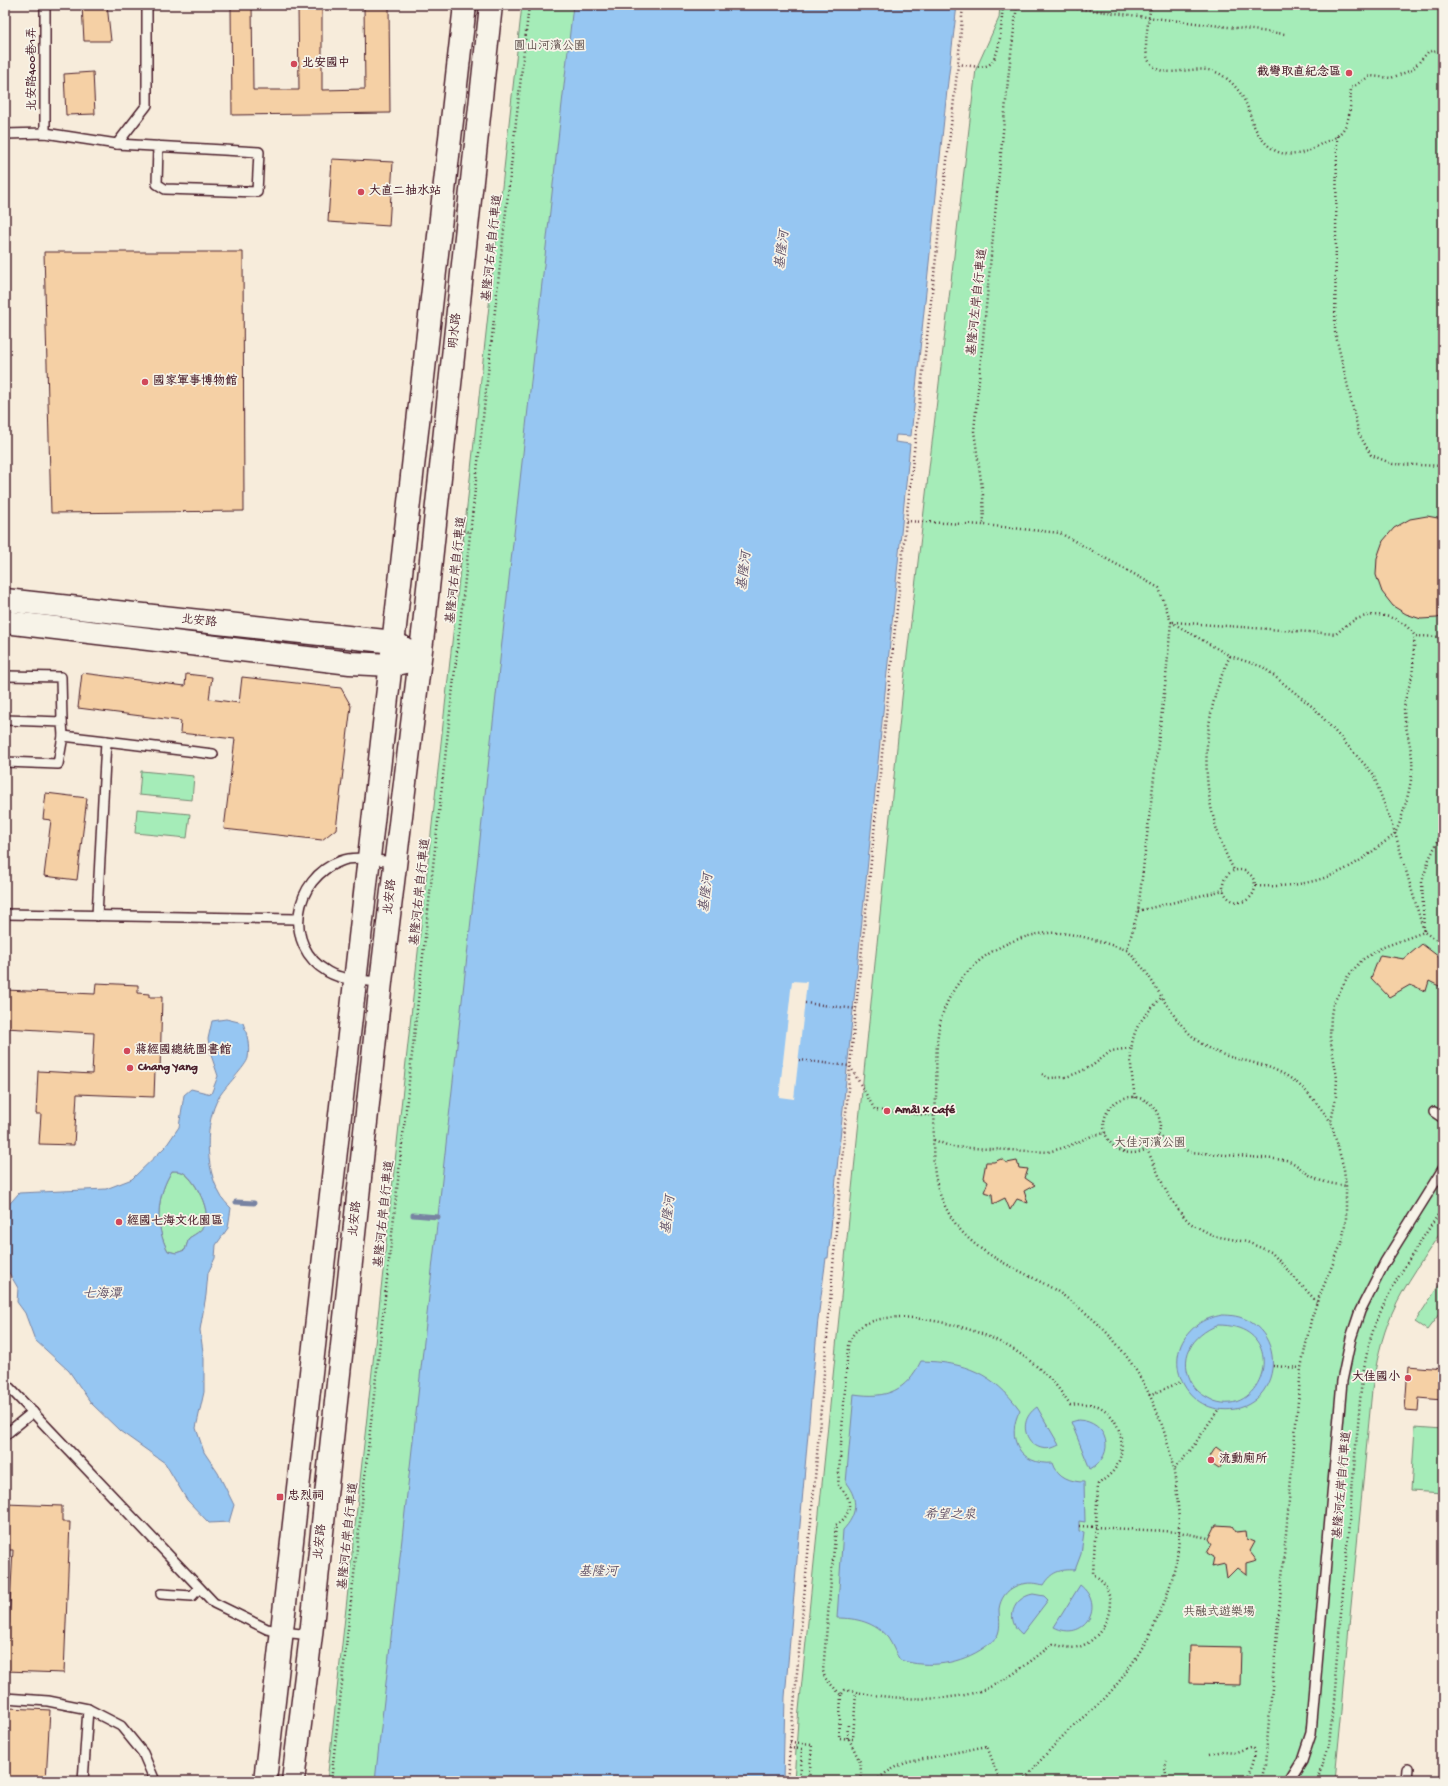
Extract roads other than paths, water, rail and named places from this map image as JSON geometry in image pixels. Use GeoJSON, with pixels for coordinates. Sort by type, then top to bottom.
{"type":"FeatureCollection","features":[{"type":"Feature","properties":{"kind":"main road"},"geometry":{"type":"LineString","coordinates":[[265,1781],[465,5]]}},
{"type":"Feature","properties":{"kind":"main road","name":"明水路"},"geometry":{"type":"LineString","coordinates":[[420,658],[491,5]]}},
{"type":"Feature","properties":{"kind":"main road","name":"北安路"},"geometry":{"type":"LineString","coordinates":[[5,600],[394,642],[420,658]]}},
{"type":"Feature","properties":{"kind":"main road","name":"北安路"},"geometry":{"type":"LineString","coordinates":[[5,622],[350,663],[391,665],[420,658]]}},
{"type":"Feature","properties":{"kind":"main road","name":"北安路"},"geometry":{"type":"LineString","coordinates":[[293,1781],[312,1635],[381,982],[420,658]]}},
{"type":"Feature","properties":{"kind":"lane","name":"北安路400巷1弄"},"geometry":{"type":"LineString","coordinates":[[45,5],[45,133]]}},
{"type":"Feature","properties":{"kind":"lane"},"geometry":{"type":"LineString","coordinates":[[117,144],[147,105],[148,5]]}},
{"type":"Feature","properties":{"kind":"lane"},"geometry":{"type":"LineString","coordinates":[[5,134],[45,133],[117,144],[158,146],[259,152],[257,192],[165,189],[157,184],[158,146]]}},
{"type":"Feature","properties":{"kind":"lane"},"geometry":{"type":"LineString","coordinates":[[5,676],[61,677],[63,736],[58,764],[5,762]]}},
{"type":"Feature","properties":{"kind":"lane"},"geometry":{"type":"LineString","coordinates":[[5,720],[62,722]]}},
{"type":"Feature","properties":{"kind":"lane"},"geometry":{"type":"LineString","coordinates":[[63,736],[213,754]]}},
{"type":"Feature","properties":{"kind":"lane"},"geometry":{"type":"LineString","coordinates":[[97,916],[106,741]]}},
{"type":"Feature","properties":{"kind":"lane"},"geometry":{"type":"LineString","coordinates":[[381,982],[347,979],[328,971],[312,958],[302,940],[298,919],[301,900],[310,883],[324,869],[341,861],[361,858],[395,862]]}},
{"type":"Feature","properties":{"kind":"lane"},"geometry":{"type":"LineString","coordinates":[[5,914],[298,919]]}},
{"type":"Feature","properties":{"kind":"lane"},"geometry":{"type":"LineString","coordinates":[[1434,1112],[1443,1118]]}},
{"type":"Feature","properties":{"kind":"lane"},"geometry":{"type":"LineString","coordinates":[[1289,1781],[1302,1760],[1310,1733],[1342,1381],[1351,1338],[1360,1311],[1385,1262],[1443,1169]]}},
{"type":"Feature","properties":{"kind":"lane"},"geometry":{"type":"LineString","coordinates":[[5,1383],[214,1603],[267,1629],[312,1635]]}},
{"type":"Feature","properties":{"kind":"lane"},"geometry":{"type":"LineString","coordinates":[[5,1435],[33,1412]]}},
{"type":"Feature","properties":{"kind":"lane"},"geometry":{"type":"LineString","coordinates":[[161,1594],[192,1596],[199,1588]]}},
{"type":"Feature","properties":{"kind":"lane"},"geometry":{"type":"LineString","coordinates":[[5,1698],[48,1701],[88,1709],[121,1726],[143,1753],[156,1781]]}},
{"type":"Feature","properties":{"kind":"lane"},"geometry":{"type":"LineString","coordinates":[[83,1781],[88,1709]]}},
{"type":"Feature","properties":{"kind":"lane"},"geometry":{"type":"LineString","coordinates":[[1406,1781],[1407,1770]]}},
{"type":"Feature","properties":{"kind":"water","name":"基隆河"},"geometry":{"type":"Polygon","coordinates":[[[573,5],[957,5],[911,436],[896,435],[895,442],[910,444],[828,1258],[826,1258],[818,1319],[785,1697],[783,1781],[375,1781],[573,5]]]}},
{"type":"Feature","properties":{"kind":"water","name":"七海潭"},"geometry":{"type":"Polygon","coordinates":[[[226,1019],[243,1023],[249,1049],[247,1061],[219,1097],[214,1107],[209,1132],[208,1146],[211,1172],[221,1196],[231,1208],[228,1228],[216,1245],[215,1258],[208,1273],[200,1330],[204,1359],[204,1392],[196,1428],[204,1452],[218,1473],[234,1505],[229,1522],[209,1523],[187,1500],[165,1463],[120,1431],[91,1403],[69,1371],[35,1340],[25,1313],[17,1302],[18,1288],[5,1266],[5,1209],[19,1193],[106,1189],[132,1179],[166,1146],[179,1127],[184,1095],[191,1089],[211,1094],[218,1076],[208,1039],[212,1021],[226,1019]],[[172,1171],[160,1200],[159,1221],[168,1251],[176,1253],[185,1250],[189,1238],[202,1229],[206,1220],[206,1214],[203,1200],[196,1186],[187,1175],[182,1172],[172,1171]]]}},
{"type":"Feature","properties":{"kind":"water"},"geometry":{"type":"Polygon","coordinates":[[[1222,1315],[1236,1316],[1249,1321],[1263,1334],[1271,1350],[1272,1369],[1266,1387],[1253,1401],[1235,1409],[1218,1409],[1203,1404],[1191,1394],[1182,1382],[1178,1367],[1179,1352],[1185,1338],[1200,1323],[1209,1318],[1222,1315]],[[1218,1325],[1209,1329],[1194,1341],[1187,1357],[1186,1366],[1188,1375],[1193,1385],[1200,1393],[1214,1401],[1232,1403],[1246,1397],[1257,1385],[1262,1370],[1262,1354],[1256,1339],[1241,1329],[1218,1325]]]}},
{"type":"Feature","properties":{"kind":"water","name":"希望之泉"},"geometry":{"type":"Polygon","coordinates":[[[921,1361],[965,1367],[988,1378],[1010,1397],[1020,1410],[1014,1431],[1018,1448],[1024,1455],[1041,1463],[1053,1463],[1058,1472],[1065,1478],[1084,1482],[1085,1522],[1079,1521],[1079,1531],[1084,1532],[1081,1554],[1075,1570],[1056,1572],[1049,1577],[1043,1585],[1029,1583],[1015,1586],[1004,1595],[1001,1601],[999,1609],[999,1631],[994,1640],[976,1653],[966,1657],[955,1661],[933,1664],[911,1663],[900,1660],[888,1638],[877,1628],[858,1620],[837,1618],[843,1530],[851,1519],[855,1507],[853,1495],[846,1483],[854,1394],[876,1395],[894,1391],[909,1380],[921,1361]]]}},
{"type":"Feature","properties":{"kind":"water"},"geometry":{"type":"Polygon","coordinates":[[[1037,1407],[1059,1445],[1050,1448],[1041,1448],[1028,1438],[1026,1423],[1029,1414],[1037,1407]]]}},
{"type":"Feature","properties":{"kind":"water"},"geometry":{"type":"Polygon","coordinates":[[[1078,1420],[1088,1422],[1096,1426],[1102,1432],[1105,1440],[1106,1448],[1104,1456],[1090,1469],[1071,1422],[1078,1420]]]}},
{"type":"Feature","properties":{"kind":"water"},"geometry":{"type":"Polygon","coordinates":[[[1080,1585],[1088,1593],[1092,1603],[1092,1612],[1088,1620],[1083,1626],[1075,1630],[1065,1631],[1054,1627],[1080,1585]]]}},
{"type":"Feature","properties":{"kind":"water"},"geometry":{"type":"Polygon","coordinates":[[[1033,1594],[1044,1596],[1048,1600],[1022,1634],[1014,1623],[1012,1617],[1013,1611],[1020,1600],[1033,1594]]]}},
{"type":"Feature","properties":{"kind":"waterway"},"geometry":{"type":"LineString","coordinates":[[236,1202],[254,1203]]}},
{"type":"Feature","properties":{"kind":"waterway"},"geometry":{"type":"LineString","coordinates":[[413,1215],[438,1217]]}},
{"type":"Feature","properties":{"kind":"place","name":"北安國中"},"geometry":{"type":"Point","coordinates":[294,64]}},
{"type":"Feature","properties":{"kind":"place","name":"截彎取直紀念區"},"geometry":{"type":"Point","coordinates":[1349,73]}},
{"type":"Feature","properties":{"kind":"place","name":"大直二抽水站"},"geometry":{"type":"Point","coordinates":[361,192]}},
{"type":"Feature","properties":{"kind":"place","name":"國家軍事博物館"},"geometry":{"type":"Point","coordinates":[145,382]}},
{"type":"Feature","properties":{"kind":"place","name":"蔣經國總統圖書館"},"geometry":{"type":"Point","coordinates":[127,1051]}},
{"type":"Feature","properties":{"kind":"place","name":"Chang Yang"},"geometry":{"type":"Point","coordinates":[130,1068]}},
{"type":"Feature","properties":{"kind":"place","name":"Amål x Café"},"geometry":{"type":"Point","coordinates":[887,1111]}},
{"type":"Feature","properties":{"kind":"place","name":"經國七海文化園區"},"geometry":{"type":"Point","coordinates":[119,1222]}},
{"type":"Feature","properties":{"kind":"place","name":"大佳國小"},"geometry":{"type":"Point","coordinates":[1408,1378]}},
{"type":"Feature","properties":{"kind":"place","name":"流動廁所"},"geometry":{"type":"Point","coordinates":[1211,1460]}},
{"type":"Feature","properties":{"kind":"place","name":"忠烈祠"},"geometry":{"type":"Point","coordinates":[280,1497]}},
{"type":"Feature","properties":{"kind":"park label","name":"圓山河濱公園"},"geometry":{"type":"Point","coordinates":[550,47]}},
{"type":"Feature","properties":{"kind":"park label","name":"大佳河濱公園"},"geometry":{"type":"Point","coordinates":[1150,1144]}},
{"type":"Feature","properties":{"kind":"park label","name":"共融式遊樂場"},"geometry":{"type":"Point","coordinates":[1219,1613]}}]}
